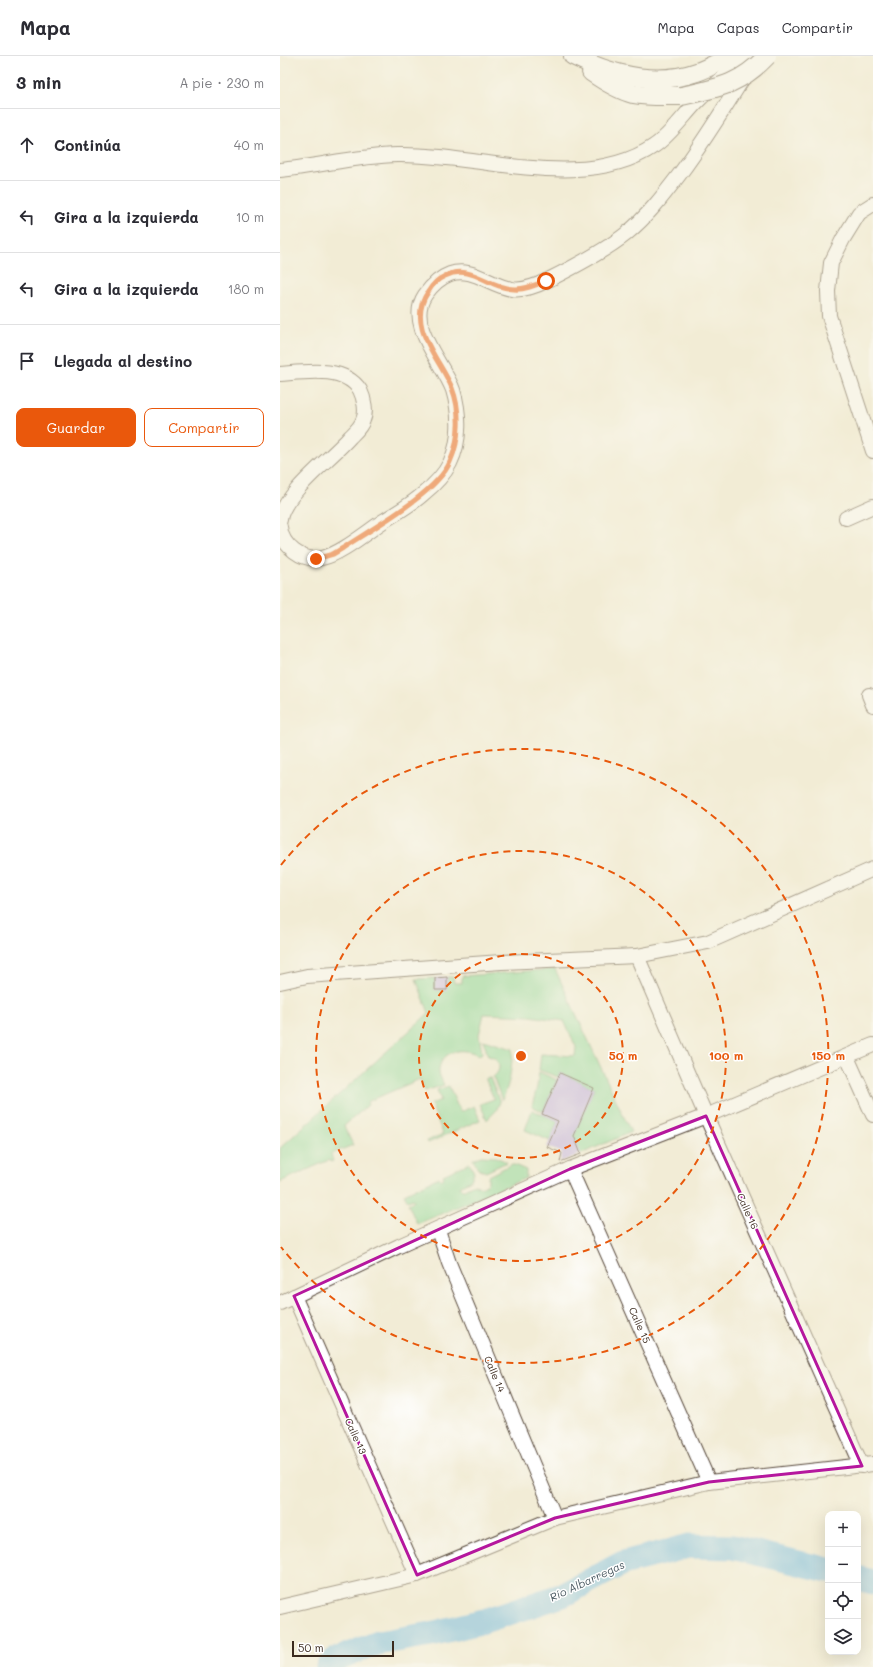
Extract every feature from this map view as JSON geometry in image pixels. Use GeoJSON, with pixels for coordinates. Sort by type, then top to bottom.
{"type":"FeatureCollection","features":[{"type":"Feature","properties":{"kind":"main road"},"geometry":{"type":"LineString","coordinates":[[565,56],[613,86],[633,94],[656,96],[681,96],[716,88],[745,75],[754,69],[767,56]]}},
{"type":"Feature","properties":{"kind":"main road"},"geometry":{"type":"LineString","coordinates":[[573,56],[616,73],[632,77],[666,79],[698,72],[730,56]]}},
{"type":"Feature","properties":{"kind":"street"},"geometry":{"type":"LineString","coordinates":[[280,170],[396,155],[432,156],[565,170],[600,168],[631,158],[655,146],[696,103],[748,56]]}},
{"type":"Feature","properties":{"kind":"street"},"geometry":{"type":"LineString","coordinates":[[280,527],[283,538],[290,548],[298,554],[311,558],[324,557],[343,548],[422,495],[440,478],[450,463],[456,443],[458,418],[453,389],[429,348],[421,326],[420,313],[423,298],[433,284],[444,276],[458,271],[472,273],[495,285],[514,290],[528,288],[546,281],[620,238],[659,202],[712,129],[745,75]]}},
{"type":"Feature","properties":{"kind":"street"},"geometry":{"type":"LineString","coordinates":[[873,204],[859,213],[843,239],[831,263],[828,291],[829,316],[873,451]]}},
{"type":"Feature","properties":{"kind":"street"},"geometry":{"type":"LineString","coordinates":[[280,374],[319,372],[341,375],[356,385],[361,392],[365,415],[359,427],[348,441],[322,465],[285,505],[280,515],[280,520]]}},
{"type":"Feature","properties":{"kind":"street"},"geometry":{"type":"LineString","coordinates":[[846,518],[873,506]]}},
{"type":"Feature","properties":{"kind":"street"},"geometry":{"type":"LineString","coordinates":[[280,982],[315,975],[501,962],[637,956],[708,942],[873,869]]}},
{"type":"Feature","properties":{"kind":"street","name":"Calle 16"},"geometry":{"type":"LineString","coordinates":[[637,956],[706,1116],[868,1465]]}},
{"type":"Feature","properties":{"kind":"street"},"geometry":{"type":"LineString","coordinates":[[280,1303],[399,1246],[438,1230],[570,1168],[706,1116],[873,1045]]}},
{"type":"Feature","properties":{"kind":"street"},"geometry":{"type":"LineString","coordinates":[[847,1057],[873,1115]]}},
{"type":"Feature","properties":{"kind":"street","name":"Calle 15"},"geometry":{"type":"LineString","coordinates":[[570,1168],[709,1482]]}},
{"type":"Feature","properties":{"kind":"street","name":"Calle 14"},"geometry":{"type":"LineString","coordinates":[[438,1230],[450,1263],[555,1518]]}},
{"type":"Feature","properties":{"kind":"street","name":"Calle 13"},"geometry":{"type":"LineString","coordinates":[[294,1296],[417,1575]]}},
{"type":"Feature","properties":{"kind":"street"},"geometry":{"type":"LineString","coordinates":[[280,1607],[417,1575],[555,1518],[709,1482],[868,1465]]}},
{"type":"Feature","properties":{"kind":"highlighted area"},"geometry":{"type":"Polygon","coordinates":[[[706,1116],[862,1466],[709,1482],[555,1518],[417,1575],[294,1296],[570,1169],[706,1116]]]}},
{"type":"Feature","properties":{"kind":"green space"},"geometry":{"type":"Polygon","coordinates":[[[555,969],[631,1132],[581,1154],[566,1149],[594,1088],[560,1073],[558,1077],[539,1070],[541,1054],[575,1056],[576,1047],[564,1021],[530,1016],[484,1014],[479,1035],[482,1053],[479,1056],[467,1051],[449,1054],[441,1063],[439,1069],[444,1085],[425,1091],[420,1079],[367,1102],[368,1105],[344,1126],[353,1145],[331,1154],[333,1161],[331,1162],[329,1160],[280,1182],[280,1148],[429,1013],[416,979],[435,978],[435,990],[446,990],[447,977],[453,977],[454,983],[462,983],[462,976],[555,969]]]}},
{"type":"Feature","properties":{"kind":"green space"},"geometry":{"type":"Polygon","coordinates":[[[483,1040],[513,1049],[509,1081],[502,1100],[493,1077],[498,1071],[499,1065],[495,1059],[488,1056],[483,1040]]]}},
{"type":"Feature","properties":{"kind":"green space"},"geometry":{"type":"Polygon","coordinates":[[[539,1072],[557,1080],[543,1112],[532,1106],[539,1072]]]}},
{"type":"Feature","properties":{"kind":"green space"},"geometry":{"type":"Polygon","coordinates":[[[485,1078],[490,1078],[500,1102],[496,1111],[487,1120],[480,1104],[494,1099],[485,1078]]]}},
{"type":"Feature","properties":{"kind":"green space"},"geometry":{"type":"Polygon","coordinates":[[[449,1086],[460,1112],[474,1106],[480,1120],[428,1143],[427,1141],[443,1134],[431,1104],[441,1100],[437,1090],[449,1086]]]}},
{"type":"Feature","properties":{"kind":"green space"},"geometry":{"type":"Polygon","coordinates":[[[532,1110],[558,1121],[550,1141],[525,1130],[532,1110]]]}},
{"type":"Feature","properties":{"kind":"green space"},"geometry":{"type":"Polygon","coordinates":[[[481,1156],[496,1157],[507,1162],[486,1172],[478,1169],[473,1159],[481,1156]]]}},
{"type":"Feature","properties":{"kind":"green space"},"geometry":{"type":"Polygon","coordinates":[[[469,1163],[474,1172],[471,1180],[460,1186],[462,1190],[474,1184],[478,1186],[485,1185],[488,1182],[488,1176],[512,1164],[526,1170],[526,1178],[417,1224],[408,1204],[414,1201],[413,1199],[408,1201],[404,1194],[439,1177],[441,1180],[444,1178],[443,1175],[469,1163]]]}},
{"type":"Feature","properties":{"kind":"building"},"geometry":{"type":"Polygon","coordinates":[[[447,977],[447,990],[435,990],[435,978],[447,977]]]}},
{"type":"Feature","properties":{"kind":"building"},"geometry":{"type":"Polygon","coordinates":[[[560,1073],[594,1088],[574,1136],[581,1154],[560,1162],[562,1153],[547,1147],[558,1121],[542,1114],[560,1073]]]}},
{"type":"Feature","properties":{"kind":"waterway","name":"Río Albarregas"},"geometry":{"type":"LineString","coordinates":[[328,1667],[335,1660],[378,1643],[431,1634],[484,1621],[563,1595],[623,1563],[689,1546],[732,1547],[825,1569]]}},
{"type":"Feature","properties":{"kind":"waterway","name":"Río Albarregas"},"geometry":{"type":"LineString","coordinates":[[861,1579],[873,1582]]}},
{"type":"Feature","properties":{"kind":"route"},"geometry":{"type":"LineString","coordinates":[[316,559],[333,554],[343,548],[422,495],[440,478],[450,463],[456,443],[458,418],[453,389],[429,348],[421,326],[420,313],[423,298],[433,284],[444,276],[458,271],[472,273],[495,285],[514,290],[528,288],[546,281]]}}]}
